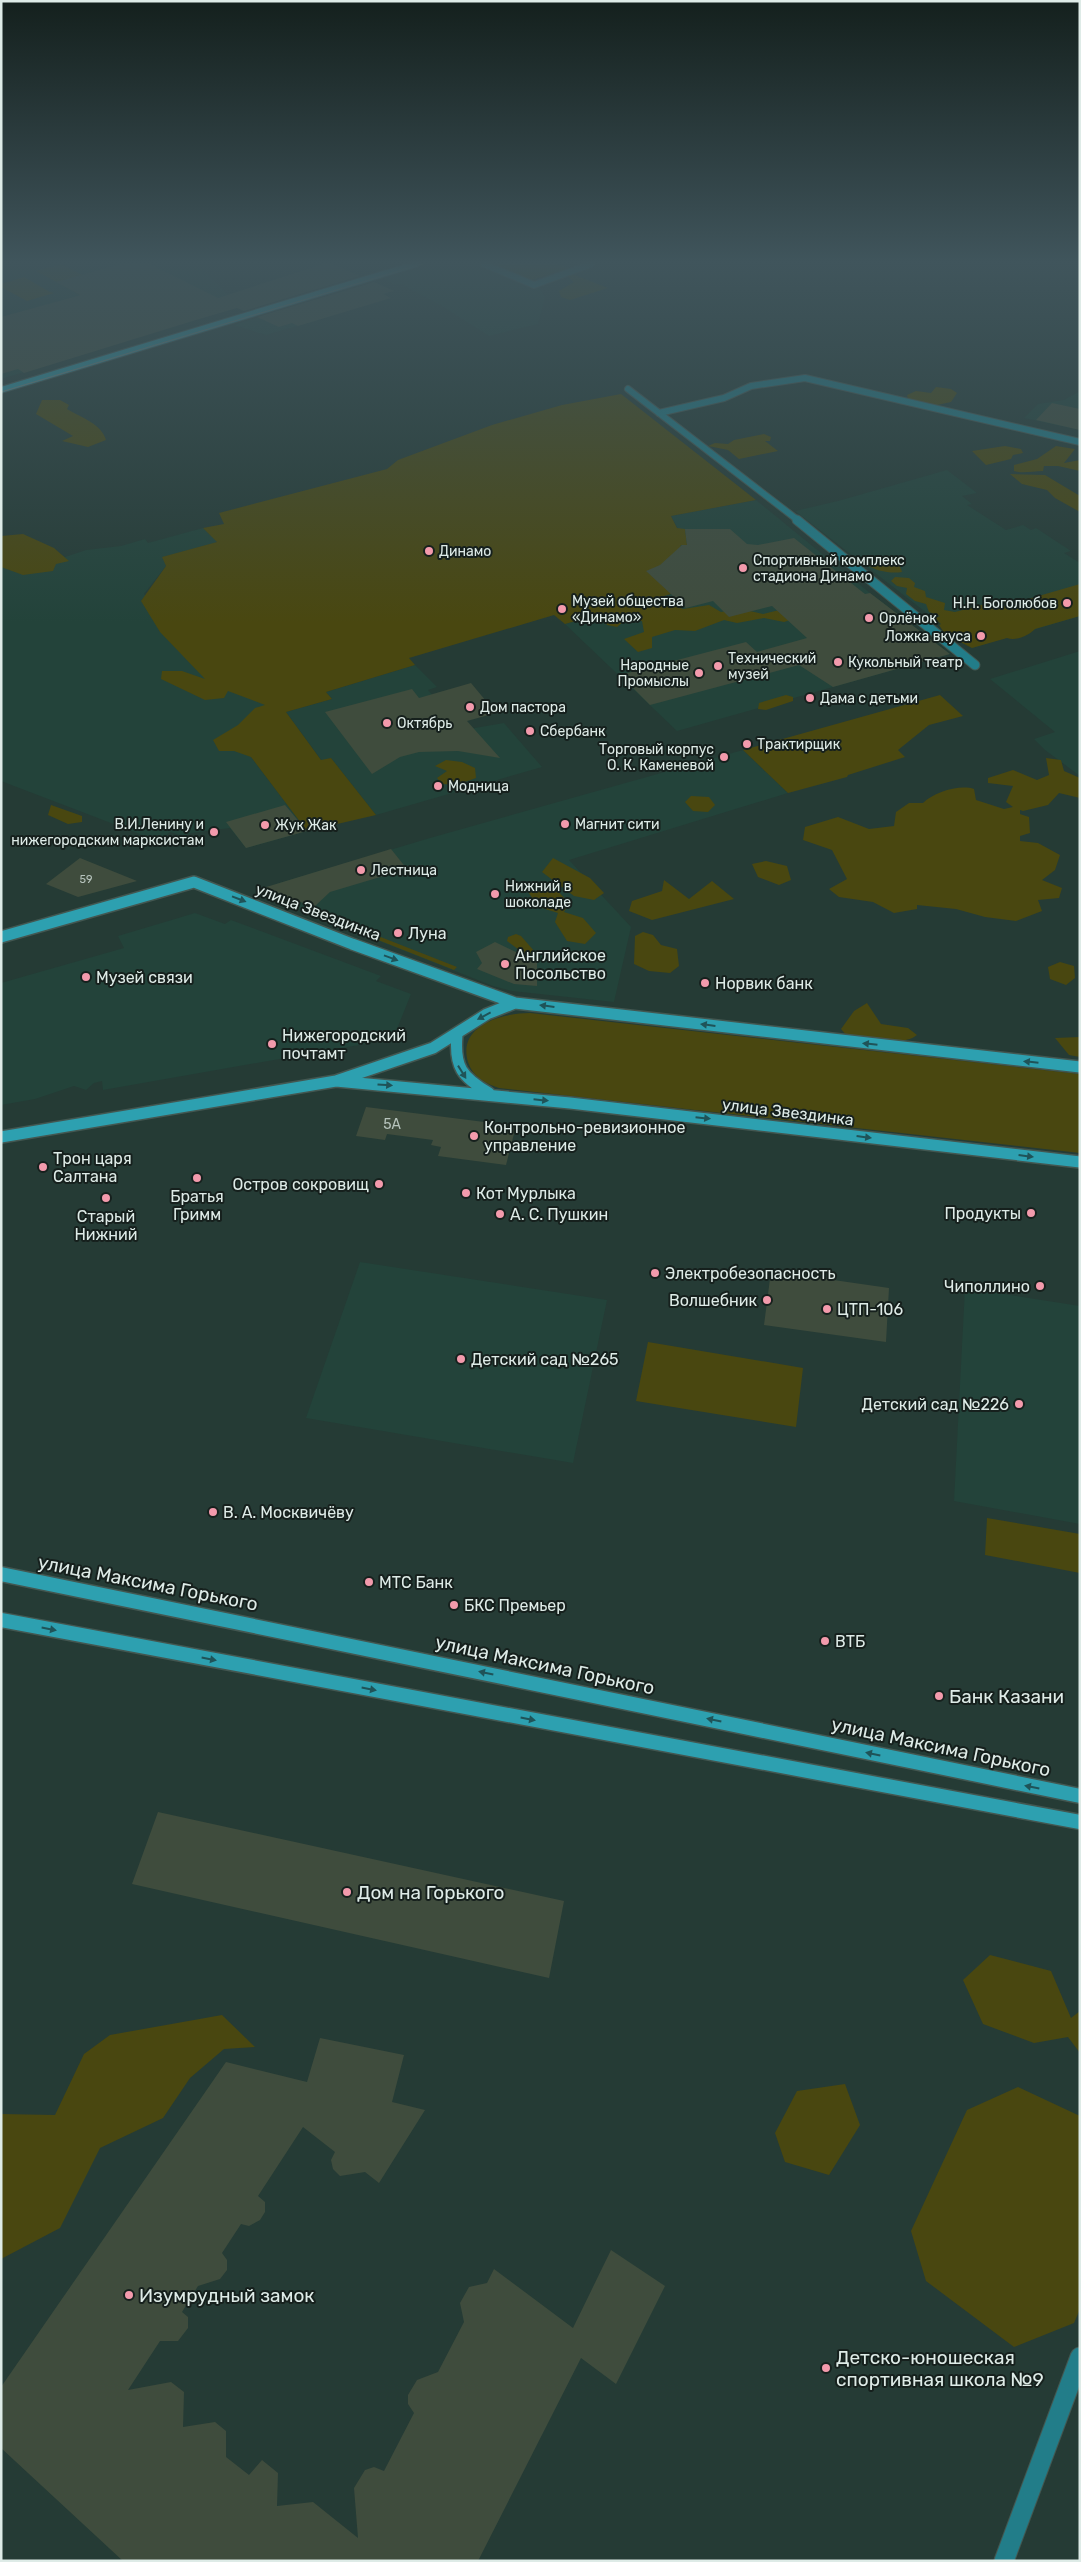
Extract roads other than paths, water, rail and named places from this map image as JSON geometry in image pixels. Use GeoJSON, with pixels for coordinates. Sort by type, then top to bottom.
{"type":"FeatureCollection","features":[{"type":"Feature","properties":{"kind":"street"},"geometry":{"type":"LineString","coordinates":[[1,390],[22,384]]}},
{"type":"Feature","properties":{"kind":"street"},"geometry":{"type":"LineString","coordinates":[[659,413],[724,398],[751,386],[767,384]]}},
{"type":"Feature","properties":{"kind":"street"},"geometry":{"type":"LineString","coordinates":[[828,384],[1080,442]]}},
{"type":"Feature","properties":{"kind":"street"},"geometry":{"type":"LineString","coordinates":[[628,389],[791,515],[975,665]]}},
{"type":"Feature","properties":{"kind":"street","name":"улица Звездинка"},"geometry":{"type":"LineString","coordinates":[[1,937],[194,882],[352,944],[515,1003],[1080,1067]]}},
{"type":"Feature","properties":{"kind":"street","name":"улица Звездинка"},"geometry":{"type":"LineString","coordinates":[[1,1137],[336,1081],[432,1048],[457,1035],[487,1014],[515,1003]]}},
{"type":"Feature","properties":{"kind":"street","name":"улица Звездинка"},"geometry":{"type":"LineString","coordinates":[[457,1035],[455,1050],[457,1064],[468,1081],[493,1095]]}},
{"type":"Feature","properties":{"kind":"street","name":"улица Звездинка"},"geometry":{"type":"LineString","coordinates":[[336,1081],[493,1095],[1080,1162]]}},
{"type":"Feature","properties":{"kind":"street","name":"улица Максима Горького"},"geometry":{"type":"LineString","coordinates":[[1,1574],[1080,1796]]}},
{"type":"Feature","properties":{"kind":"street"},"geometry":{"type":"LineString","coordinates":[[1,1620],[1080,1822]]}},
{"type":"Feature","properties":{"kind":"street"},"geometry":{"type":"LineString","coordinates":[[1004,2561],[1045,2456],[1080,2357]]}},
{"type":"Feature","properties":{"kind":"tram line"},"geometry":{"type":"LineString","coordinates":[[1,392],[29,384]]}},
{"type":"Feature","properties":{"kind":"place","name":"Динамо"},"geometry":{"type":"Point","coordinates":[429,551]}},
{"type":"Feature","properties":{"kind":"place","name":"Спортивный комплекс стадиона Динамо"},"geometry":{"type":"Point","coordinates":[743,568]}},
{"type":"Feature","properties":{"kind":"place","name":"Н.Н. Боголюбов"},"geometry":{"type":"Point","coordinates":[1067,603]}},
{"type":"Feature","properties":{"kind":"place","name":"Музей общества «Динамо»"},"geometry":{"type":"Point","coordinates":[562,609]}},
{"type":"Feature","properties":{"kind":"place","name":"Орлёнок"},"geometry":{"type":"Point","coordinates":[869,618]}},
{"type":"Feature","properties":{"kind":"place","name":"Ложка вкуса"},"geometry":{"type":"Point","coordinates":[981,636]}},
{"type":"Feature","properties":{"kind":"place","name":"Кукольный театр"},"geometry":{"type":"Point","coordinates":[838,662]}},
{"type":"Feature","properties":{"kind":"place","name":"Технический музей"},"geometry":{"type":"Point","coordinates":[718,666]}},
{"type":"Feature","properties":{"kind":"place","name":"Народные Промыслы"},"geometry":{"type":"Point","coordinates":[699,673]}},
{"type":"Feature","properties":{"kind":"place","name":"Дама с детьми"},"geometry":{"type":"Point","coordinates":[810,698]}},
{"type":"Feature","properties":{"kind":"place","name":"Дом пастора"},"geometry":{"type":"Point","coordinates":[470,707]}},
{"type":"Feature","properties":{"kind":"place","name":"Октябрь"},"geometry":{"type":"Point","coordinates":[387,723]}},
{"type":"Feature","properties":{"kind":"place","name":"Сбербанк"},"geometry":{"type":"Point","coordinates":[530,731]}},
{"type":"Feature","properties":{"kind":"place","name":"Трактирщик"},"geometry":{"type":"Point","coordinates":[747,744]}},
{"type":"Feature","properties":{"kind":"place","name":"Торговый корпус О. К. Каменевой"},"geometry":{"type":"Point","coordinates":[724,757]}},
{"type":"Feature","properties":{"kind":"place","name":"Модница"},"geometry":{"type":"Point","coordinates":[438,786]}},
{"type":"Feature","properties":{"kind":"place","name":"Магнит сити"},"geometry":{"type":"Point","coordinates":[565,824]}},
{"type":"Feature","properties":{"kind":"place","name":"Жук Жак"},"geometry":{"type":"Point","coordinates":[265,825]}},
{"type":"Feature","properties":{"kind":"place","name":"В.И.Ленину и нижегородским марксистам"},"geometry":{"type":"Point","coordinates":[214,832]}},
{"type":"Feature","properties":{"kind":"place","name":"Лестница"},"geometry":{"type":"Point","coordinates":[361,870]}},
{"type":"Feature","properties":{"kind":"place","name":"Нижний в шоколаде"},"geometry":{"type":"Point","coordinates":[495,894]}},
{"type":"Feature","properties":{"kind":"place","name":"Луна"},"geometry":{"type":"Point","coordinates":[398,933]}},
{"type":"Feature","properties":{"kind":"place","name":"Английское Посольство"},"geometry":{"type":"Point","coordinates":[505,964]}},
{"type":"Feature","properties":{"kind":"place","name":"Музей связи"},"geometry":{"type":"Point","coordinates":[86,977]}},
{"type":"Feature","properties":{"kind":"place","name":"Норвик банк"},"geometry":{"type":"Point","coordinates":[705,983]}},
{"type":"Feature","properties":{"kind":"place","name":"Нижегородский почтамт"},"geometry":{"type":"Point","coordinates":[272,1044]}},
{"type":"Feature","properties":{"kind":"place","name":"Контрольно-ревизионное управление"},"geometry":{"type":"Point","coordinates":[474,1136]}},
{"type":"Feature","properties":{"kind":"place","name":"Трон царя Салтана"},"geometry":{"type":"Point","coordinates":[43,1167]}},
{"type":"Feature","properties":{"kind":"place","name":"Братья Гримм"},"geometry":{"type":"Point","coordinates":[197,1178]}},
{"type":"Feature","properties":{"kind":"place","name":"Остров сокровищ"},"geometry":{"type":"Point","coordinates":[379,1184]}},
{"type":"Feature","properties":{"kind":"place","name":"Кот Мурлыка"},"geometry":{"type":"Point","coordinates":[466,1193]}},
{"type":"Feature","properties":{"kind":"place","name":"Старый Нижний"},"geometry":{"type":"Point","coordinates":[106,1198]}},
{"type":"Feature","properties":{"kind":"place","name":"Продукты"},"geometry":{"type":"Point","coordinates":[1031,1213]}},
{"type":"Feature","properties":{"kind":"place","name":"А. С. Пушкин"},"geometry":{"type":"Point","coordinates":[500,1214]}},
{"type":"Feature","properties":{"kind":"place","name":"Электробезопасность"},"geometry":{"type":"Point","coordinates":[655,1273]}},
{"type":"Feature","properties":{"kind":"place","name":"Чиполлино"},"geometry":{"type":"Point","coordinates":[1040,1286]}},
{"type":"Feature","properties":{"kind":"place","name":"Волшебник"},"geometry":{"type":"Point","coordinates":[767,1300]}},
{"type":"Feature","properties":{"kind":"place","name":"ЦТП-106"},"geometry":{"type":"Point","coordinates":[827,1309]}},
{"type":"Feature","properties":{"kind":"place","name":"Детский сад №265"},"geometry":{"type":"Point","coordinates":[461,1359]}},
{"type":"Feature","properties":{"kind":"place","name":"Детский сад №226"},"geometry":{"type":"Point","coordinates":[1019,1404]}},
{"type":"Feature","properties":{"kind":"place","name":"В. А. Москвичёву"},"geometry":{"type":"Point","coordinates":[213,1512]}},
{"type":"Feature","properties":{"kind":"place","name":"МТС Банк"},"geometry":{"type":"Point","coordinates":[369,1582]}},
{"type":"Feature","properties":{"kind":"place","name":"БКС Премьер"},"geometry":{"type":"Point","coordinates":[454,1605]}},
{"type":"Feature","properties":{"kind":"place","name":"ВТБ"},"geometry":{"type":"Point","coordinates":[825,1641]}},
{"type":"Feature","properties":{"kind":"place","name":"Банк Казани"},"geometry":{"type":"Point","coordinates":[939,1696]}},
{"type":"Feature","properties":{"kind":"place","name":"Дом на Горького"},"geometry":{"type":"Point","coordinates":[347,1892]}},
{"type":"Feature","properties":{"kind":"place","name":"Изумрудный замок"},"geometry":{"type":"Point","coordinates":[129,2295]}},
{"type":"Feature","properties":{"kind":"place","name":"Детско-юношеская спортивная школа №9"},"geometry":{"type":"Point","coordinates":[826,2368]}}]}
